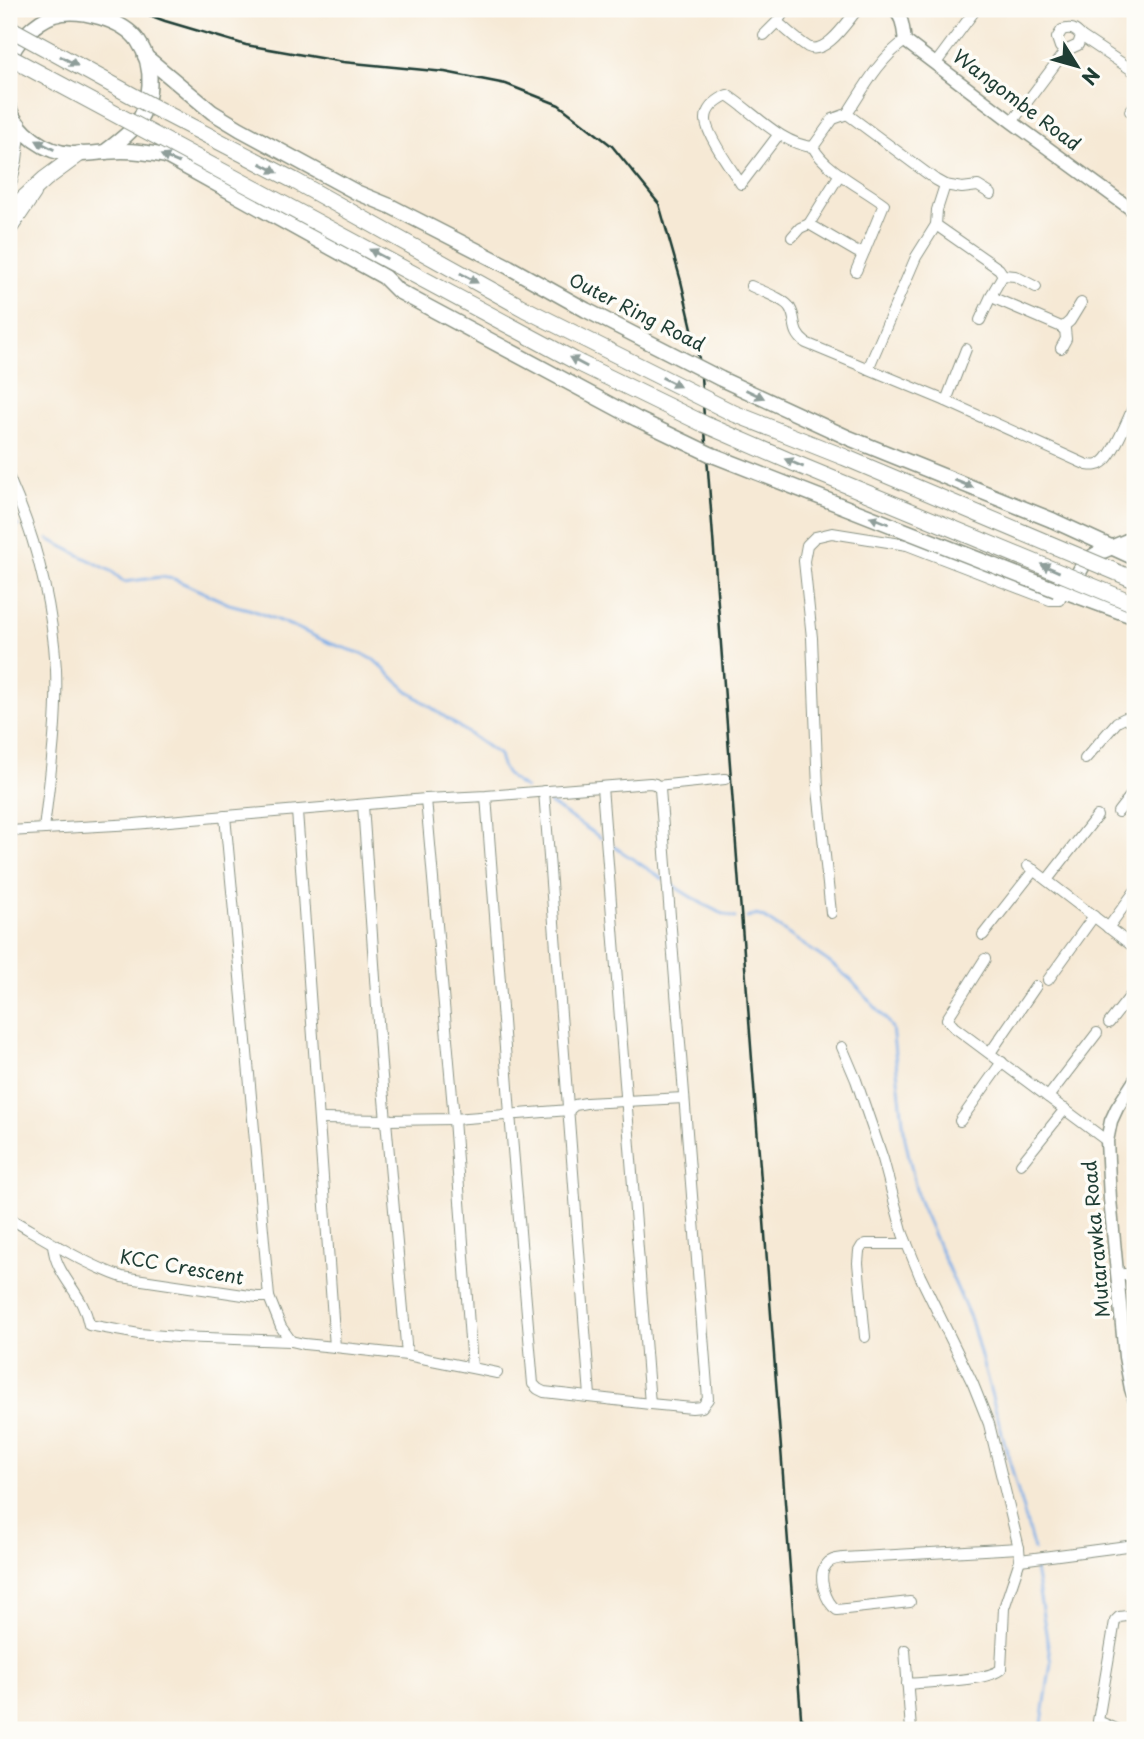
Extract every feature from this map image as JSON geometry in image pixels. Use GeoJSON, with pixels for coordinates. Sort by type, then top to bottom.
{"type":"FeatureCollection","features":[{"type":"Feature","properties":{"kind":"main road","name":"Outer Ring Road"},"geometry":{"type":"LineString","coordinates":[[39,9],[56,14],[77,13],[110,20],[137,39],[145,55],[212,112],[240,129],[356,192],[390,205],[720,379],[849,438],[1052,520],[1135,558]]}},
{"type":"Feature","properties":{"kind":"main road"},"geometry":{"type":"LineString","coordinates":[[9,65],[20,40],[36,24],[56,14]]}},
{"type":"Feature","properties":{"kind":"main road"},"geometry":{"type":"LineString","coordinates":[[9,28],[295,181],[525,309],[733,413],[1135,580]]}},
{"type":"Feature","properties":{"kind":"main road"},"geometry":{"type":"LineString","coordinates":[[104,153],[135,126],[144,110],[149,92],[145,55]]}},
{"type":"Feature","properties":{"kind":"main road"},"geometry":{"type":"LineString","coordinates":[[9,57],[581,364],[660,403],[794,463],[1135,604]]}},
{"type":"Feature","properties":{"kind":"main road"},"geometry":{"type":"LineString","coordinates":[[9,108],[18,125],[50,149],[70,154],[142,152],[166,156],[384,277],[398,291],[637,419],[710,454],[1135,617]]}},
{"type":"Feature","properties":{"kind":"main road"},"geometry":{"type":"LineString","coordinates":[[9,180],[18,125]]}},
{"type":"Feature","properties":{"kind":"main road"},"geometry":{"type":"LineString","coordinates":[[9,212],[45,178],[79,154]]}},
{"type":"Feature","properties":{"kind":"main road"},"geometry":{"type":"LineString","coordinates":[[1064,591],[1091,557],[1135,537]]}},
{"type":"Feature","properties":{"kind":"street"},"geometry":{"type":"LineString","coordinates":[[764,35],[786,9]]}},
{"type":"Feature","properties":{"kind":"street"},"geometry":{"type":"LineString","coordinates":[[777,22],[811,49],[820,49],[827,45],[858,9]]}},
{"type":"Feature","properties":{"kind":"street"},"geometry":{"type":"LineString","coordinates":[[813,147],[833,119],[847,114],[878,67],[894,48],[905,41],[902,20],[892,9]]}},
{"type":"Feature","properties":{"kind":"street"},"geometry":{"type":"LineString","coordinates":[[936,63],[976,9]]}},
{"type":"Feature","properties":{"kind":"street"},"geometry":{"type":"LineString","coordinates":[[1065,51],[1060,47],[1057,38],[1062,30],[1068,27],[1135,72]]}},
{"type":"Feature","properties":{"kind":"street"},"geometry":{"type":"LineString","coordinates":[[1012,122],[1065,51],[1079,46],[1081,36]]}},
{"type":"Feature","properties":{"kind":"street","name":"Wangombe Road"},"geometry":{"type":"LineString","coordinates":[[905,41],[1135,212]]}},
{"type":"Feature","properties":{"kind":"street"},"geometry":{"type":"LineString","coordinates":[[779,134],[741,184],[710,135],[705,122],[707,112],[719,99],[727,96],[779,134],[801,146],[813,147]]}},
{"type":"Feature","properties":{"kind":"street"},"geometry":{"type":"LineString","coordinates":[[847,114],[936,180],[945,185],[962,188],[978,186],[991,194]]}},
{"type":"Feature","properties":{"kind":"street"},"geometry":{"type":"LineString","coordinates":[[813,147],[817,155],[840,174],[884,204],[856,271]]}},
{"type":"Feature","properties":{"kind":"street"},"geometry":{"type":"LineString","coordinates":[[792,237],[800,228],[809,224],[840,174]]}},
{"type":"Feature","properties":{"kind":"street"},"geometry":{"type":"LineString","coordinates":[[9,234],[45,178]]}},
{"type":"Feature","properties":{"kind":"street"},"geometry":{"type":"LineString","coordinates":[[868,369],[916,257],[936,225],[937,210],[945,185]]}},
{"type":"Feature","properties":{"kind":"street"},"geometry":{"type":"LineString","coordinates":[[809,224],[857,252],[865,250]]}},
{"type":"Feature","properties":{"kind":"street"},"geometry":{"type":"LineString","coordinates":[[936,225],[1003,275],[1015,276],[1036,287]]}},
{"type":"Feature","properties":{"kind":"street"},"geometry":{"type":"LineString","coordinates":[[980,320],[1003,275]]}},
{"type":"Feature","properties":{"kind":"street"},"geometry":{"type":"LineString","coordinates":[[751,286],[790,307],[799,338],[806,343],[946,401],[1087,465],[1096,466],[1105,461],[1135,403]]}},
{"type":"Feature","properties":{"kind":"street"},"geometry":{"type":"LineString","coordinates":[[992,294],[1000,302],[1062,328],[1066,339],[1061,348]]}},
{"type":"Feature","properties":{"kind":"street"},"geometry":{"type":"LineString","coordinates":[[1062,328],[1070,321],[1081,303]]}},
{"type":"Feature","properties":{"kind":"street"},"geometry":{"type":"LineString","coordinates":[[946,401],[966,349]]}},
{"type":"Feature","properties":{"kind":"street"},"geometry":{"type":"LineString","coordinates":[[9,478],[23,509],[51,617],[56,671],[54,744],[44,829]]}},
{"type":"Feature","properties":{"kind":"street"},"geometry":{"type":"LineString","coordinates":[[831,913],[818,789],[812,638],[804,561],[807,545],[815,537],[832,533],[894,542],[1050,600],[1059,600],[1064,591]]}},
{"type":"Feature","properties":{"kind":"street"},"geometry":{"type":"LineString","coordinates":[[1085,759],[1117,722],[1125,718],[1135,723]]}},
{"type":"Feature","properties":{"kind":"street"},"geometry":{"type":"LineString","coordinates":[[9,831],[725,779]]}},
{"type":"Feature","properties":{"kind":"street"},"geometry":{"type":"LineString","coordinates":[[486,796],[534,1384],[544,1392],[692,1408],[702,1407],[708,1399],[662,796],[657,786]]}},
{"type":"Feature","properties":{"kind":"street"},"geometry":{"type":"LineString","coordinates":[[602,787],[650,1404]]}},
{"type":"Feature","properties":{"kind":"street"},"geometry":{"type":"LineString","coordinates":[[1118,812],[1135,790]]}},
{"type":"Feature","properties":{"kind":"street"},"geometry":{"type":"LineString","coordinates":[[544,791],[590,1396]]}},
{"type":"Feature","properties":{"kind":"street"},"geometry":{"type":"LineString","coordinates":[[426,799],[472,1367]]}},
{"type":"Feature","properties":{"kind":"street"},"geometry":{"type":"LineString","coordinates":[[363,805],[381,1065],[407,1355]]}},
{"type":"Feature","properties":{"kind":"street"},"geometry":{"type":"LineString","coordinates":[[297,811],[335,1347]]}},
{"type":"Feature","properties":{"kind":"street"},"geometry":{"type":"LineString","coordinates":[[225,816],[269,1297]]}},
{"type":"Feature","properties":{"kind":"street"},"geometry":{"type":"LineString","coordinates":[[1047,880],[1097,816]]}},
{"type":"Feature","properties":{"kind":"street"},"geometry":{"type":"LineString","coordinates":[[984,935],[1031,868],[1135,948]]}},
{"type":"Feature","properties":{"kind":"street"},"geometry":{"type":"LineString","coordinates":[[1108,928],[1135,891]]}},
{"type":"Feature","properties":{"kind":"street"},"geometry":{"type":"LineString","coordinates":[[1048,980],[1094,916]]}},
{"type":"Feature","properties":{"kind":"street"},"geometry":{"type":"LineString","coordinates":[[985,959],[947,1018],[954,1027],[1107,1141]]}},
{"type":"Feature","properties":{"kind":"street"},"geometry":{"type":"LineString","coordinates":[[990,1053],[1036,986]]}},
{"type":"Feature","properties":{"kind":"street"},"geometry":{"type":"LineString","coordinates":[[1109,1023],[1135,990]]}},
{"type":"Feature","properties":{"kind":"street"},"geometry":{"type":"LineString","coordinates":[[1048,1097],[1097,1033]]}},
{"type":"Feature","properties":{"kind":"street"},"geometry":{"type":"LineString","coordinates":[[842,1047],[883,1159],[907,1244],[982,1403],[1019,1548],[1020,1560],[1004,1608],[1001,1669],[998,1673],[983,1677],[907,1684]]}},
{"type":"Feature","properties":{"kind":"street"},"geometry":{"type":"LineString","coordinates":[[960,1121],[1002,1062]]}},
{"type":"Feature","properties":{"kind":"street","name":"Mutarawka Road"},"geometry":{"type":"LineString","coordinates":[[1135,1080],[1111,1121],[1107,1141],[1125,1357],[1135,1401]]}},
{"type":"Feature","properties":{"kind":"street"},"geometry":{"type":"LineString","coordinates":[[320,1119],[454,1119],[569,1110],[575,1105],[586,1103],[684,1098]]}},
{"type":"Feature","properties":{"kind":"street"},"geometry":{"type":"LineString","coordinates":[[1021,1164],[1065,1110]]}},
{"type":"Feature","properties":{"kind":"street","name":"KCC Crescent"},"geometry":{"type":"LineString","coordinates":[[9,1219],[53,1244],[122,1277],[269,1297],[281,1327],[291,1341]]}},
{"type":"Feature","properties":{"kind":"street"},"geometry":{"type":"LineString","coordinates":[[53,1244],[54,1257],[60,1271],[81,1300],[89,1325],[139,1334],[291,1341],[407,1355],[497,1373]]}},
{"type":"Feature","properties":{"kind":"street"},"geometry":{"type":"LineString","coordinates":[[865,1337],[859,1251],[866,1244],[907,1244]]}},
{"type":"Feature","properties":{"kind":"street"},"geometry":{"type":"LineString","coordinates":[[1117,1275],[1125,1274],[1130,1277],[1135,1293]]}},
{"type":"Feature","properties":{"kind":"street"},"geometry":{"type":"LineString","coordinates":[[1020,1560],[1135,1545]]}},
{"type":"Feature","properties":{"kind":"street"},"geometry":{"type":"LineString","coordinates":[[910,1602],[838,1610],[830,1605],[826,1597],[824,1569],[832,1560],[843,1558],[1019,1548]]}},
{"type":"Feature","properties":{"kind":"street"},"geometry":{"type":"LineString","coordinates":[[1119,1730],[1098,1725],[1115,1621],[1119,1617],[1135,1615]]}},
{"type":"Feature","properties":{"kind":"street"},"geometry":{"type":"LineString","coordinates":[[905,1650],[911,1730]]}},
{"type":"Feature","properties":{"kind":"waterway"},"geometry":{"type":"LineString","coordinates":[[9,522],[19,526]]}},
{"type":"Feature","properties":{"kind":"waterway"},"geometry":{"type":"LineString","coordinates":[[48,539],[111,571],[124,582],[161,577],[174,579],[229,604],[252,610],[329,643],[363,654],[374,660],[408,691],[499,755],[508,775],[525,788]]}},
{"type":"Feature","properties":{"kind":"waterway"},"geometry":{"type":"LineString","coordinates":[[549,803],[601,838]]}},
{"type":"Feature","properties":{"kind":"waterway"},"geometry":{"type":"LineString","coordinates":[[610,844],[663,879]]}},
{"type":"Feature","properties":{"kind":"waterway"},"geometry":{"type":"LineString","coordinates":[[671,884],[710,908],[735,918]]}},
{"type":"Feature","properties":{"kind":"waterway"},"geometry":{"type":"LineString","coordinates":[[747,918],[756,915],[763,917],[829,962],[851,980],[892,1028],[905,1138],[918,1199],[971,1320],[1034,1550]]}},
{"type":"Feature","properties":{"kind":"waterway"},"geometry":{"type":"LineString","coordinates":[[1035,1569],[1051,1662],[1041,1730]]}},
{"type":"Feature","properties":{"kind":"railway"},"geometry":{"type":"LineString","coordinates":[[133,9],[246,45],[343,62],[445,72],[506,84],[559,105],[612,146],[659,204],[700,363],[802,1730]]}}]}
